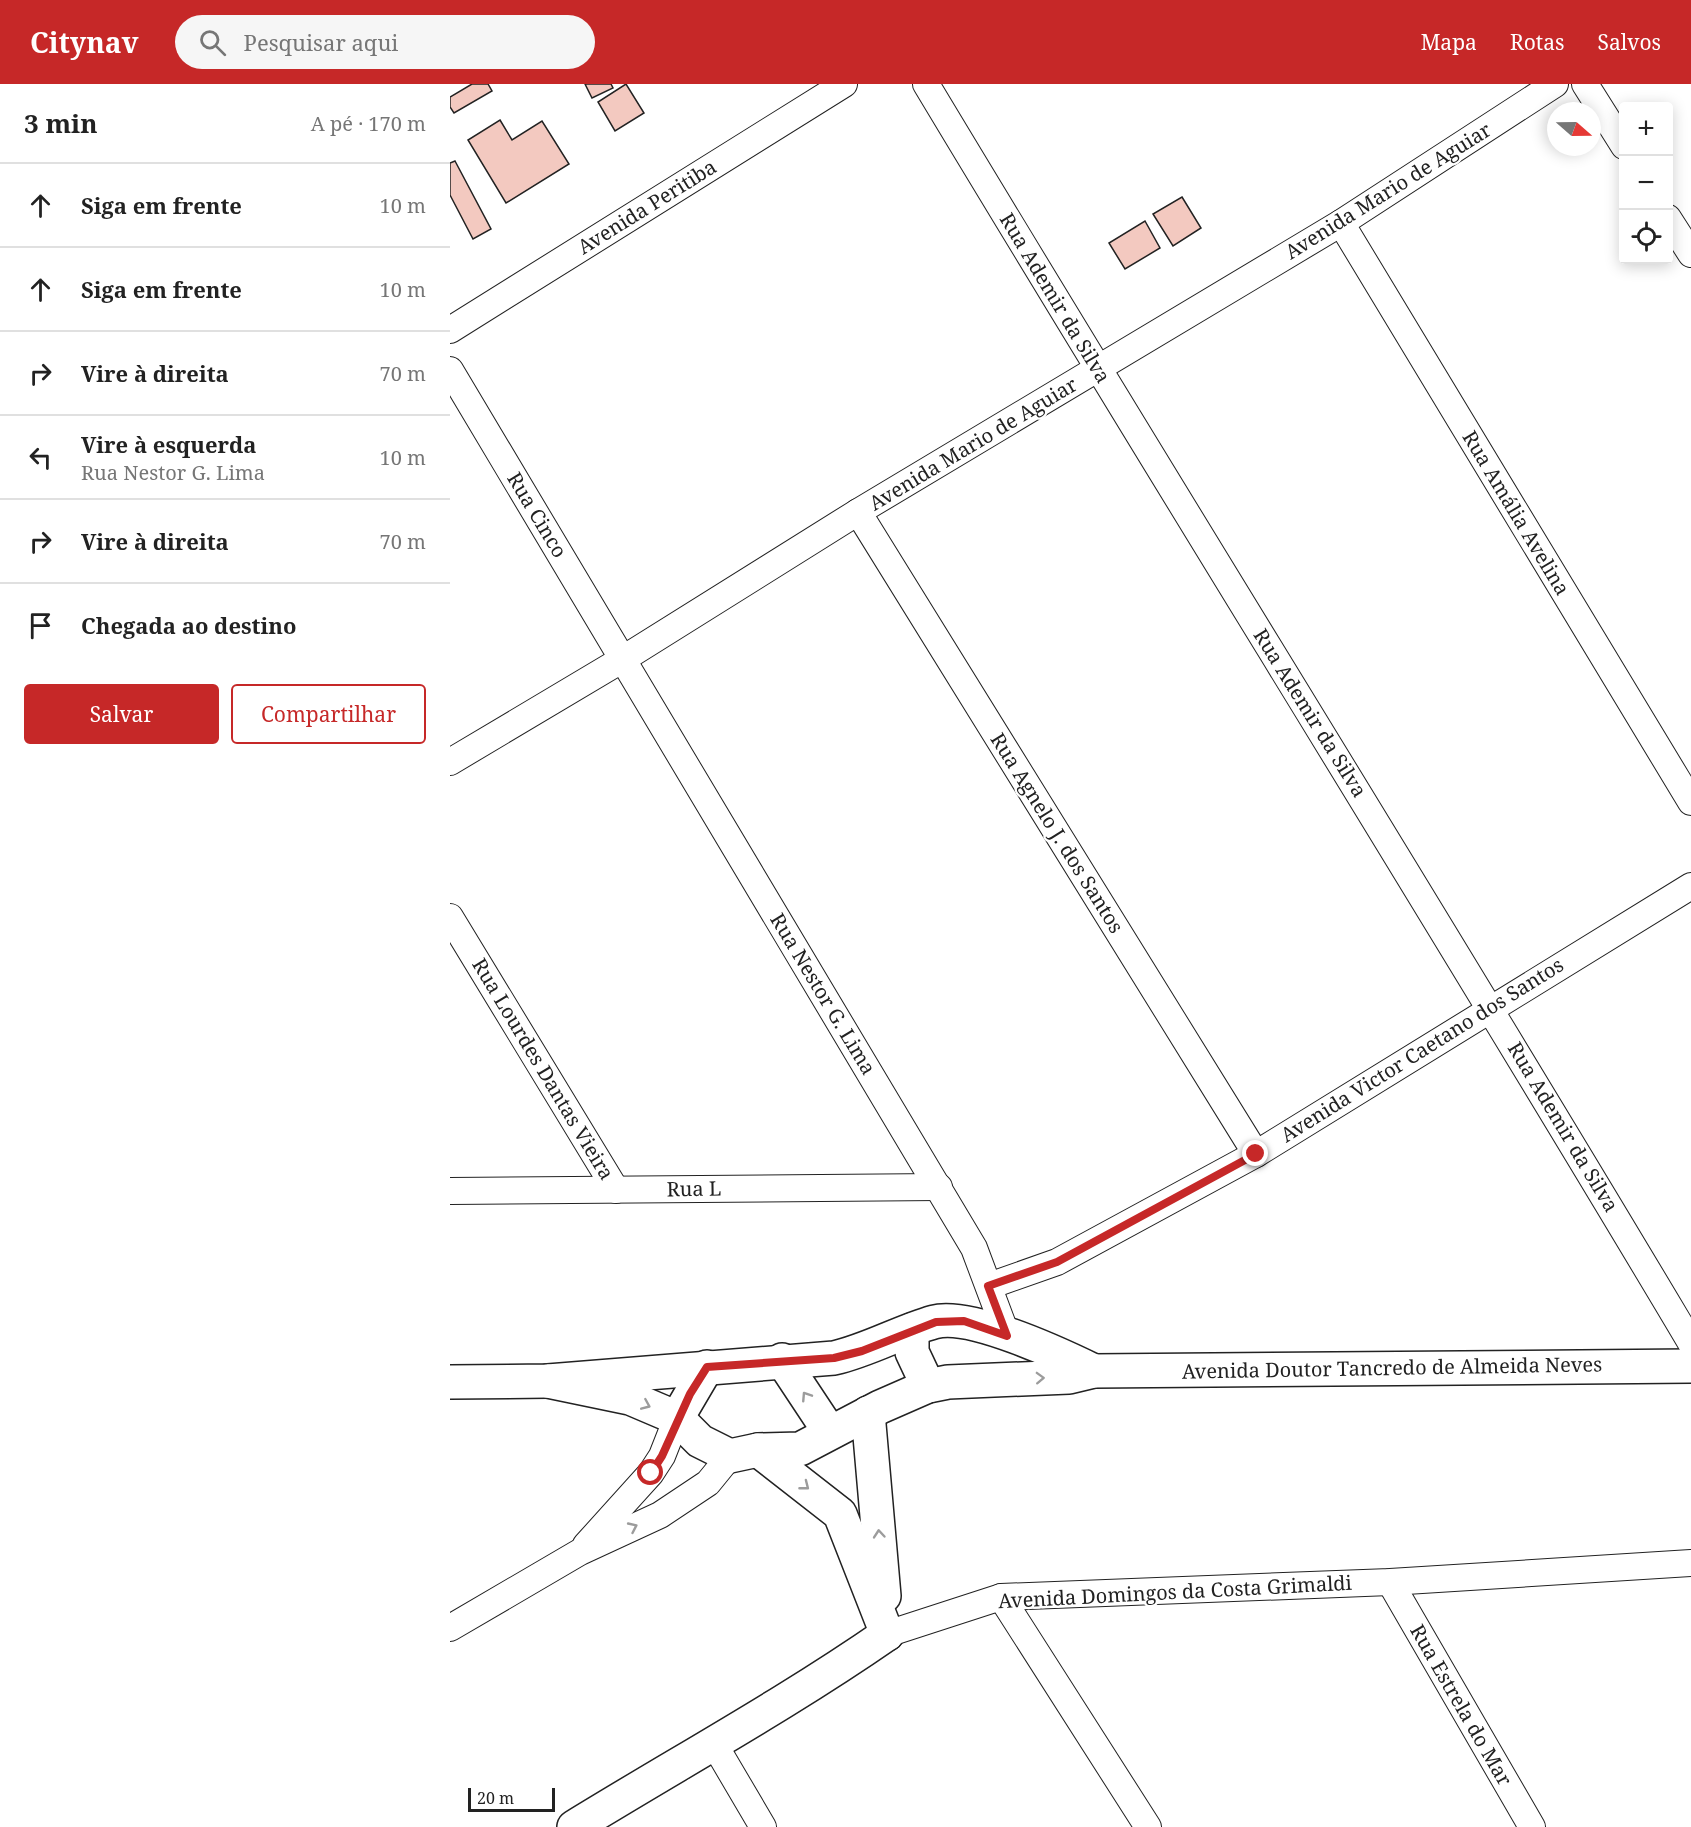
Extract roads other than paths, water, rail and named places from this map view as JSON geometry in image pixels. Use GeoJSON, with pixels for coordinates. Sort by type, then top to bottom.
{"type":"FeatureCollection","features":[{"type":"Feature","properties":{"kind":"main road","name":"Avenida Doutor Tancredo de Almeida Neves"},"geometry":{"type":"LineString","coordinates":[[450,1382],[548,1381],[782,1360],[834,1358],[862,1351],[936,1322],[964,1321],[1094,1371]]}},
{"type":"Feature","properties":{"kind":"main road"},"geometry":{"type":"LineString","coordinates":[[912,1330],[912,1352],[928,1386]]}},
{"type":"Feature","properties":{"kind":"main road"},"geometry":{"type":"LineString","coordinates":[[988,1380],[1007,1352],[1007,1336]]}},
{"type":"Feature","properties":{"kind":"main road"},"geometry":{"type":"LineString","coordinates":[[782,1360],[830,1431]]}},
{"type":"Feature","properties":{"kind":"main road","name":"Avenida Doutor Tancredo de Almeida Neves"},"geometry":{"type":"LineString","coordinates":[[548,1381],[630,1398],[677,1418],[700,1441],[744,1453],[801,1449],[830,1431],[868,1413],[928,1386],[948,1382],[1069,1377],[1094,1371],[1691,1366]]}},
{"type":"Feature","properties":{"kind":"main road"},"geometry":{"type":"LineString","coordinates":[[677,1418],[707,1367]]}},
{"type":"Feature","properties":{"kind":"main road"},"geometry":{"type":"LineString","coordinates":[[868,1413],[887,1634]]}},
{"type":"Feature","properties":{"kind":"main road"},"geometry":{"type":"LineString","coordinates":[[744,1453],[840,1514],[887,1634]]}},
{"type":"Feature","properties":{"kind":"main road","name":"Avenida Domingos da Costa Grimaldi"},"geometry":{"type":"LineString","coordinates":[[574,1827],[713,1742],[812,1686],[887,1634]]}},
{"type":"Feature","properties":{"kind":"street","name":"Avenida Peritiba"},"geometry":{"type":"LineString","coordinates":[[450,330],[844,84]]}},
{"type":"Feature","properties":{"kind":"street","name":"Rua Ademir da Silva"},"geometry":{"type":"LineString","coordinates":[[926,84],[1098,370],[1491,1007],[1691,1342]]}},
{"type":"Feature","properties":{"kind":"street","name":"Avenida Mario de Aguiar"},"geometry":{"type":"LineString","coordinates":[[450,762],[623,659],[858,512],[1341,223],[1555,84]]}},
{"type":"Feature","properties":{"kind":"street"},"geometry":{"type":"LineString","coordinates":[[1585,84],[1619,139]]}},
{"type":"Feature","properties":{"kind":"street","name":"Rua Amália Avelina"},"geometry":{"type":"LineString","coordinates":[[1341,223],[1691,802]]}},
{"type":"Feature","properties":{"kind":"street"},"geometry":{"type":"LineString","coordinates":[[1673,226],[1691,254]]}},
{"type":"Feature","properties":{"kind":"street","name":"Rua Cinco"},"geometry":{"type":"LineString","coordinates":[[450,370],[623,659]]}},
{"type":"Feature","properties":{"kind":"street","name":"Rua Agnelo J. dos Santos"},"geometry":{"type":"LineString","coordinates":[[858,512],[1256,1154]]}},
{"type":"Feature","properties":{"kind":"street","name":"Rua Nestor G. Lima"},"geometry":{"type":"LineString","coordinates":[[623,659],[974,1248],[1007,1336]]}},
{"type":"Feature","properties":{"kind":"street","name":"Avenida Victor Caetano dos Santos"},"geometry":{"type":"LineString","coordinates":[[988,1286],[1057,1262],[1256,1154],[1491,1007],[1691,886]]}},
{"type":"Feature","properties":{"kind":"street","name":"Rua Lourdes Dantas Vieira"},"geometry":{"type":"LineString","coordinates":[[450,917],[616,1190]]}},
{"type":"Feature","properties":{"kind":"street","name":"Rua L"},"geometry":{"type":"LineString","coordinates":[[450,1191],[939,1187]]}},
{"type":"Feature","properties":{"kind":"street"},"geometry":{"type":"LineString","coordinates":[[580,1552],[651,1473],[662,1456],[677,1418]]}},
{"type":"Feature","properties":{"kind":"street"},"geometry":{"type":"LineString","coordinates":[[450,1628],[580,1552],[660,1515],[708,1483],[744,1453]]}},
{"type":"Feature","properties":{"kind":"street","name":"Avenida Domingos da Costa Grimaldi"},"geometry":{"type":"LineString","coordinates":[[887,1634],[1001,1597],[1389,1582],[1691,1563]]}},
{"type":"Feature","properties":{"kind":"street","name":"Rua Estrela do Mar"},"geometry":{"type":"LineString","coordinates":[[1389,1582],[1532,1827]]}},
{"type":"Feature","properties":{"kind":"street"},"geometry":{"type":"LineString","coordinates":[[1001,1597],[1148,1827]]}},
{"type":"Feature","properties":{"kind":"street"},"geometry":{"type":"LineString","coordinates":[[713,1742],[764,1827]]}}]}
